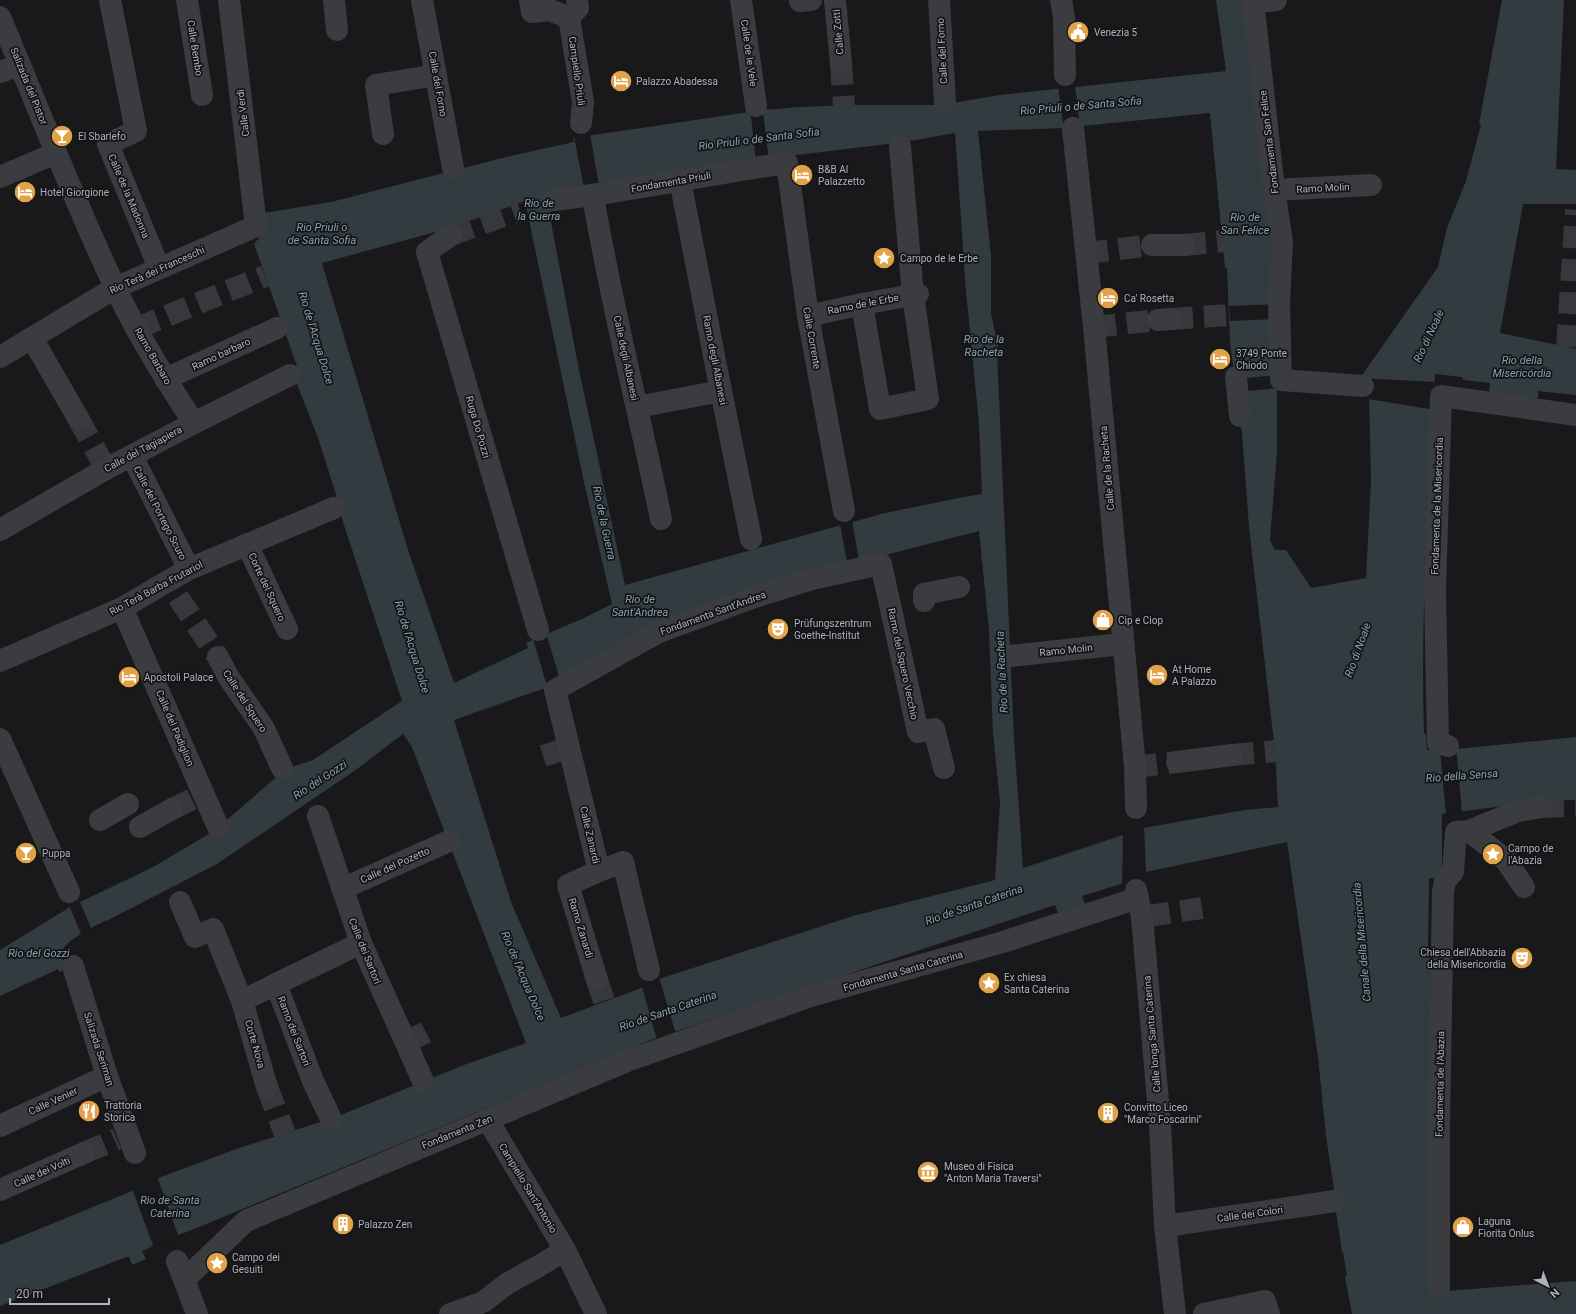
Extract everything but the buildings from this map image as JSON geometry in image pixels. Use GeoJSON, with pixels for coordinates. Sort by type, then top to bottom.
{"type":"FeatureCollection","features":[{"type":"Feature","properties":{"kind":"street","name":"Calle de la Madonna"},"geometry":{"type":"LineString","coordinates":[[110,0],[136,131],[108,144],[159,268]]}},
{"type":"Feature","properties":{"kind":"street","name":"Calle Bembo"},"geometry":{"type":"LineString","coordinates":[[187,0],[202,95]]}},
{"type":"Feature","properties":{"kind":"street","name":"Calle Verdi"},"geometry":{"type":"LineString","coordinates":[[229,0],[256,226]]}},
{"type":"Feature","properties":{"kind":"street"},"geometry":{"type":"LineString","coordinates":[[334,0],[337,30]]}},
{"type":"Feature","properties":{"kind":"street","name":"Calle del Forno"},"geometry":{"type":"LineString","coordinates":[[422,0],[453,168]]}},
{"type":"Feature","properties":{"kind":"street"},"geometry":{"type":"LineString","coordinates":[[530,0],[532,12],[573,9]]}},
{"type":"Feature","properties":{"kind":"street","name":"Calle de le Vele"},"geometry":{"type":"LineString","coordinates":[[742,0],[756,106]]}},
{"type":"Feature","properties":{"kind":"street","name":"Calle Zotti"},"geometry":{"type":"LineString","coordinates":[[835,0],[841,63]]}},
{"type":"Feature","properties":{"kind":"street","name":"Calle del Forno"},"geometry":{"type":"LineString","coordinates":[[939,0],[945,102]]}},
{"type":"Feature","properties":{"kind":"street"},"geometry":{"type":"LineString","coordinates":[[1061,0],[1064,18],[1065,75]]}},
{"type":"Feature","properties":{"kind":"street"},"geometry":{"type":"LineString","coordinates":[[1253,1],[1276,0]]}},
{"type":"Feature","properties":{"kind":"street","name":"Fondamenta San Felice"},"geometry":{"type":"LineString","coordinates":[[1253,1],[1274,190],[1282,242],[1279,304],[1281,380],[1363,386]]}},
{"type":"Feature","properties":{"kind":"street","name":"Campiello Priuli"},"geometry":{"type":"LineString","coordinates":[[573,9],[583,102],[581,123]]}},
{"type":"Feature","properties":{"kind":"street","name":"Salizada del Pistor"},"geometry":{"type":"LineString","coordinates":[[0,17],[56,153],[115,288]]}},
{"type":"Feature","properties":{"kind":"street"},"geometry":{"type":"LineString","coordinates":[[0,72],[20,65]]}},
{"type":"Feature","properties":{"kind":"street"},"geometry":{"type":"LineString","coordinates":[[383,134],[376,85],[436,75]]}},
{"type":"Feature","properties":{"kind":"street","name":"Calle de la Racheta"},"geometry":{"type":"LineString","coordinates":[[1073,128],[1094,327],[1134,767],[1136,808]]}},
{"type":"Feature","properties":{"kind":"street"},"geometry":{"type":"LineString","coordinates":[[862,304],[880,409],[928,399],[915,295],[900,147]]}},
{"type":"Feature","properties":{"kind":"street"},"geometry":{"type":"LineString","coordinates":[[0,177],[56,153]]}},
{"type":"Feature","properties":{"kind":"street","name":"Fondamenta Priuli"},"geometry":{"type":"LineString","coordinates":[[554,200],[593,196],[787,163]]}},
{"type":"Feature","properties":{"kind":"street","name":"Calle Corrente"},"geometry":{"type":"LineString","coordinates":[[787,163],[808,316],[844,511]]}},
{"type":"Feature","properties":{"kind":"street","name":"Ramo degli Albanesi"},"geometry":{"type":"LineString","coordinates":[[680,180],[751,539]]}},
{"type":"Feature","properties":{"kind":"street","name":"Ramo Molin"},"geometry":{"type":"LineString","coordinates":[[1274,190],[1371,185]]}},
{"type":"Feature","properties":{"kind":"street","name":"Calle degli Albanesi"},"geometry":{"type":"LineString","coordinates":[[593,196],[661,519]]}},
{"type":"Feature","properties":{"kind":"street","name":"Rio Terà dei Franceschi"},"geometry":{"type":"LineString","coordinates":[[0,357],[115,288],[256,226]]}},
{"type":"Feature","properties":{"kind":"street","name":"Ruga Do Pozzi"},"geometry":{"type":"LineString","coordinates":[[451,235],[428,252],[538,630]]}},
{"type":"Feature","properties":{"kind":"street"},"geometry":{"type":"LineString","coordinates":[[1152,245],[1184,245]]}},
{"type":"Feature","properties":{"kind":"street","name":"Ramo Barbaro"},"geometry":{"type":"LineString","coordinates":[[115,288],[166,379],[194,423]]}},
{"type":"Feature","properties":{"kind":"street","name":"Ramo de le Erbe"},"geometry":{"type":"LineString","coordinates":[[808,316],[862,304],[915,295]]}},
{"type":"Feature","properties":{"kind":"street","name":"Ramo barbaro"},"geometry":{"type":"LineString","coordinates":[[166,379],[277,328]]}},
{"type":"Feature","properties":{"kind":"street"},"geometry":{"type":"LineString","coordinates":[[32,338],[78,418]]}},
{"type":"Feature","properties":{"kind":"street","name":"Calle del Tagiapiera"},"geometry":{"type":"LineString","coordinates":[[0,530],[106,469],[290,375]]}},
{"type":"Feature","properties":{"kind":"street"},"geometry":{"type":"LineString","coordinates":[[1236,376],[1240,416]]}},
{"type":"Feature","properties":{"kind":"street"},"geometry":{"type":"LineString","coordinates":[[637,407],[721,391]]}},
{"type":"Feature","properties":{"kind":"street","name":"Fondamenta de la Misericordia"},"geometry":{"type":"LineString","coordinates":[[1448,746],[1438,743],[1434,590],[1440,396],[1576,415]]}},
{"type":"Feature","properties":{"kind":"street","name":"Calle del Portego Scuro"},"geometry":{"type":"LineString","coordinates":[[132,456],[189,569]]}},
{"type":"Feature","properties":{"kind":"street","name":"Rio Terà Barba Frutariol"},"geometry":{"type":"LineString","coordinates":[[0,661],[122,608],[173,589],[189,569],[334,508]]}},
{"type":"Feature","properties":{"kind":"street","name":"Corte del Squero"},"geometry":{"type":"LineString","coordinates":[[247,544],[287,629]]}},
{"type":"Feature","properties":{"kind":"street","name":"Ramo del Squero Vecchio"},"geometry":{"type":"LineString","coordinates":[[881,564],[897,626],[918,732],[934,729],[944,768]]}},
{"type":"Feature","properties":{"kind":"street","name":"Fondamenta Sant'Andrea"},"geometry":{"type":"LineString","coordinates":[[555,690],[659,632],[754,597],[812,579],[881,564]]}},
{"type":"Feature","properties":{"kind":"street"},"geometry":{"type":"LineString","coordinates":[[924,601],[924,594],[959,587]]}},
{"type":"Feature","properties":{"kind":"street","name":"Calle del Padiglion"},"geometry":{"type":"LineString","coordinates":[[122,608],[218,827]]}},
{"type":"Feature","properties":{"kind":"street","name":"Ramo Molin"},"geometry":{"type":"LineString","coordinates":[[1010,656],[1122,644]]}},
{"type":"Feature","properties":{"kind":"street","name":"Calle del Squero"},"geometry":{"type":"LineString","coordinates":[[218,656],[229,678],[263,727],[282,768]]}},
{"type":"Feature","properties":{"kind":"street","name":"Calle Zanardi"},"geometry":{"type":"LineString","coordinates":[[555,690],[567,748],[599,871],[623,862],[649,970]]}},
{"type":"Feature","properties":{"kind":"street"},"geometry":{"type":"LineString","coordinates":[[0,739],[69,892]]}},
{"type":"Feature","properties":{"kind":"street"},"geometry":{"type":"LineString","coordinates":[[1177,762],[1232,756]]}},
{"type":"Feature","properties":{"kind":"street"},"geometry":{"type":"LineString","coordinates":[[100,820],[128,804]]}},
{"type":"Feature","properties":{"kind":"street"},"geometry":{"type":"LineString","coordinates":[[1524,887],[1505,859],[1469,831],[1518,811],[1542,807]]}},
{"type":"Feature","properties":{"kind":"street"},"geometry":{"type":"LineString","coordinates":[[140,827],[172,809]]}},
{"type":"Feature","properties":{"kind":"street","name":"Calle dei Sartori"},"geometry":{"type":"LineString","coordinates":[[318,816],[361,943],[424,1081]]}},
{"type":"Feature","properties":{"kind":"street","name":"Fondamenta de l'Abazia"},"geometry":{"type":"LineString","coordinates":[[1439,1287],[1439,1118],[1443,892],[1445,881],[1454,872],[1456,832],[1469,831]]}},
{"type":"Feature","properties":{"kind":"street","name":"Calle del Pozetto"},"geometry":{"type":"LineString","coordinates":[[342,889],[449,841]]}},
{"type":"Feature","properties":{"kind":"street","name":"Ramo Zanardi"},"geometry":{"type":"LineString","coordinates":[[597,980],[568,885],[599,871]]}},
{"type":"Feature","properties":{"kind":"street","name":"Fondamenta Santa Caterina"},"geometry":{"type":"LineString","coordinates":[[668,1045],[811,996],[1003,942],[1137,894]]}},
{"type":"Feature","properties":{"kind":"street","name":"Calle longa Santa Caterina"},"geometry":{"type":"LineString","coordinates":[[1137,894],[1142,917],[1158,1108],[1165,1226],[1175,1314]]}},
{"type":"Feature","properties":{"kind":"street","name":"Corte Nova"},"geometry":{"type":"LineString","coordinates":[[180,902],[195,937],[213,929],[241,999],[267,1087]]}},
{"type":"Feature","properties":{"kind":"street","name":"Ramo dei Sartori"},"geometry":{"type":"LineString","coordinates":[[331,1119],[313,1081],[276,984],[361,943]]}},
{"type":"Feature","properties":{"kind":"street","name":"Salizada Seriman"},"geometry":{"type":"LineString","coordinates":[[73,966],[127,1142]]}},
{"type":"Feature","properties":{"kind":"street"},"geometry":{"type":"LineString","coordinates":[[241,999],[276,984]]}},
{"type":"Feature","properties":{"kind":"street","name":"Fondamenta Zen"},"geometry":{"type":"LineString","coordinates":[[197,1314],[181,1271],[246,1222],[668,1045]]}},
{"type":"Feature","properties":{"kind":"street","name":"Calle Venier"},"geometry":{"type":"LineString","coordinates":[[0,1126],[107,1076]]}},
{"type":"Feature","properties":{"kind":"street","name":"Campiello Sant'Antonio"},"geometry":{"type":"LineString","coordinates":[[489,1119],[492,1127],[566,1253],[596,1314]]}},
{"type":"Feature","properties":{"kind":"street","name":"Calle dei Volti"},"geometry":{"type":"LineString","coordinates":[[0,1190],[84,1154]]}},
{"type":"Feature","properties":{"kind":"street","name":"Calle dei Colori"},"geometry":{"type":"LineString","coordinates":[[1165,1226],[1335,1201]]}},
{"type":"Feature","properties":{"kind":"street"},"geometry":{"type":"LineString","coordinates":[[450,1314],[485,1308],[508,1283],[566,1253]]}},
{"type":"Feature","properties":{"kind":"street"},"geometry":{"type":"LineString","coordinates":[[1204,1314],[1265,1301],[1269,1314]]}},
{"type":"Feature","properties":{"kind":"water"},"geometry":{"type":"Polygon","coordinates":[[[1216,0],[1247,0],[1270,225],[1277,388],[1277,451],[1270,540],[1275,550],[1286,550],[1311,588],[1366,578],[1371,481],[1369,392],[1360,378],[1438,267],[1447,228],[1466,181],[1481,125],[1479,124],[1502,0],[1564,0],[1556,169],[1576,170],[1576,204],[1523,204],[1500,333],[1576,349],[1576,395],[1538,391],[1538,399],[1489,394],[1490,383],[1463,380],[1462,377],[1435,374],[1424,598],[1423,688],[1424,733],[1426,735],[1427,750],[1456,749],[1576,737],[1576,800],[1542,801],[1442,814],[1442,878],[1429,878],[1428,945],[1435,959],[1446,1291],[1576,1281],[1576,1314],[1352,1314],[1345,1277],[1347,1276],[1335,1205],[1318,1057],[1287,842],[1146,872],[1121,884],[1082,896],[1085,904],[1058,913],[1055,905],[656,1038],[153,1246],[142,1251],[146,1259],[132,1265],[129,1257],[126,1257],[0,1306],[0,1245],[137,1189],[158,1178],[239,1148],[336,1117],[464,1065],[526,1043],[412,747],[403,734],[357,769],[217,864],[70,941],[62,951],[66,969],[59,972],[58,969],[0,996],[0,950],[70,907],[153,867],[214,831],[281,773],[292,767],[313,760],[402,701],[343,522],[335,491],[317,435],[291,369],[297,366],[254,244],[259,238],[258,214],[331,202],[510,156],[574,142],[573,138],[763,110],[853,105],[941,105],[1000,95],[1226,71],[1216,0]],[[1210,113],[1063,128],[978,131],[991,256],[991,313],[999,351],[997,351],[1014,739],[1023,868],[1144,828],[1244,810],[1278,807],[1275,751],[1249,527],[1242,433],[1230,342],[1227,268],[1225,268],[1210,113]],[[955,133],[904,142],[756,160],[551,209],[553,220],[551,222],[578,365],[625,585],[885,513],[982,494],[979,424],[966,291],[955,133]],[[525,201],[450,228],[322,263],[409,553],[454,683],[528,648],[526,643],[612,604],[584,482],[525,201]],[[979,531],[885,555],[548,687],[454,720],[511,902],[561,1018],[649,985],[659,979],[853,916],[995,880],[1000,803],[993,733],[989,630],[979,531]]]}},
{"type":"Feature","properties":{"kind":"pier"},"geometry":{"type":"Polygon","coordinates":[[[1075,85],[1080,128],[1064,130],[1058,87],[1075,85]]]}},
{"type":"Feature","properties":{"kind":"pier"},"geometry":{"type":"Polygon","coordinates":[[[762,105],[769,160],[756,162],[750,107],[762,105]]]}},
{"type":"Feature","properties":{"kind":"pier"},"geometry":{"type":"Polygon","coordinates":[[[590,134],[599,186],[584,189],[574,136],[590,134]]]}},
{"type":"Feature","properties":{"kind":"pier"},"geometry":{"type":"Polygon","coordinates":[[[1275,304],[1276,319],[1230,321],[1229,306],[1275,304]]]}},
{"type":"Feature","properties":{"kind":"pier"},"geometry":{"type":"Polygon","coordinates":[[[1278,375],[1279,388],[1236,392],[1235,379],[1278,375]]]}},
{"type":"Feature","properties":{"kind":"pier"},"geometry":{"type":"Polygon","coordinates":[[[1360,378],[1436,382],[1435,410],[1369,399],[1369,392],[1360,378]]]}},
{"type":"Feature","properties":{"kind":"pier"},"geometry":{"type":"Polygon","coordinates":[[[852,520],[859,561],[847,562],[840,524],[852,520]]]}},
{"type":"Feature","properties":{"kind":"pier"},"geometry":{"type":"Polygon","coordinates":[[[546,633],[561,683],[548,689],[533,639],[546,633]]]}},
{"type":"Feature","properties":{"kind":"pier"},"geometry":{"type":"Polygon","coordinates":[[[1456,747],[1462,813],[1446,815],[1440,751],[1456,747]]]}},
{"type":"Feature","properties":{"kind":"pier"},"geometry":{"type":"Polygon","coordinates":[[[1144,826],[1146,874],[1122,886],[1123,833],[1144,826]]]}},
{"type":"Feature","properties":{"kind":"pier"},"geometry":{"type":"Polygon","coordinates":[[[79,900],[91,928],[105,921],[106,923],[82,935],[66,947],[64,957],[68,968],[66,969],[62,958],[62,951],[65,946],[81,934],[69,905],[79,900]]]}},
{"type":"Feature","properties":{"kind":"pier"},"geometry":{"type":"Polygon","coordinates":[[[659,977],[676,1034],[657,1040],[642,987],[649,985],[649,983],[659,977]]]}},
{"type":"Feature","properties":{"kind":"pier"},"geometry":{"type":"Polygon","coordinates":[[[157,1176],[178,1235],[196,1229],[197,1230],[154,1248],[133,1191],[157,1176]]]}},
{"type":"Feature","properties":{"kind":"tunnel"},"geometry":{"type":"LineString","coordinates":[[841,63],[844,107]]}},
{"type":"Feature","properties":{"kind":"tunnel"},"geometry":{"type":"LineString","coordinates":[[451,235],[520,210]]}},
{"type":"Feature","properties":{"kind":"tunnel"},"geometry":{"type":"LineString","coordinates":[[1567,347],[1576,210]]}},
{"type":"Feature","properties":{"kind":"tunnel"},"geometry":{"type":"LineString","coordinates":[[1184,245],[1225,241]]}},
{"type":"Feature","properties":{"kind":"tunnel"},"geometry":{"type":"LineString","coordinates":[[1086,253],[1152,245]]}},
{"type":"Feature","properties":{"kind":"tunnel"},"geometry":{"type":"LineString","coordinates":[[137,328],[265,276]]}},
{"type":"Feature","properties":{"kind":"tunnel"},"geometry":{"type":"LineString","coordinates":[[1171,319],[1230,315]]}},
{"type":"Feature","properties":{"kind":"tunnel"},"geometry":{"type":"LineString","coordinates":[[1094,327],[1158,320]]}},
{"type":"Feature","properties":{"kind":"tunnel"},"geometry":{"type":"LineString","coordinates":[[78,418],[106,469]]}},
{"type":"Feature","properties":{"kind":"tunnel"},"geometry":{"type":"LineString","coordinates":[[178,597],[218,657]]}},
{"type":"Feature","properties":{"kind":"tunnel"},"geometry":{"type":"LineString","coordinates":[[543,756],[565,749]]}},
{"type":"Feature","properties":{"kind":"tunnel"},"geometry":{"type":"LineString","coordinates":[[1232,755],[1275,751]]}},
{"type":"Feature","properties":{"kind":"tunnel"},"geometry":{"type":"LineString","coordinates":[[1135,767],[1177,762]]}},
{"type":"Feature","properties":{"kind":"tunnel"},"geometry":{"type":"LineString","coordinates":[[172,809],[203,794]]}},
{"type":"Feature","properties":{"kind":"tunnel"},"geometry":{"type":"LineString","coordinates":[[1542,807],[1576,806]]}},
{"type":"Feature","properties":{"kind":"tunnel"},"geometry":{"type":"LineString","coordinates":[[1148,916],[1202,908]]}},
{"type":"Feature","properties":{"kind":"tunnel"},"geometry":{"type":"LineString","coordinates":[[597,980],[604,1001]]}},
{"type":"Feature","properties":{"kind":"tunnel"},"geometry":{"type":"LineString","coordinates":[[409,1041],[426,1032]]}},
{"type":"Feature","properties":{"kind":"tunnel"},"geometry":{"type":"LineString","coordinates":[[267,1087],[285,1134]]}},
{"type":"Feature","properties":{"kind":"tunnel"},"geometry":{"type":"LineString","coordinates":[[84,1153],[117,1139]]}},
{"type":"Feature","properties":{"kind":"place","name":"Venezia 5"},"geometry":{"type":"Point","coordinates":[1078,32]}},
{"type":"Feature","properties":{"kind":"place","name":"Palazzo Abadessa"},"geometry":{"type":"Point","coordinates":[621,81]}},
{"type":"Feature","properties":{"kind":"place","name":"El Sbarlefo"},"geometry":{"type":"Point","coordinates":[62,136]}},
{"type":"Feature","properties":{"kind":"place","name":"B&B Al Palazzetto"},"geometry":{"type":"Point","coordinates":[802,175]}},
{"type":"Feature","properties":{"kind":"place","name":"Hotel Giorgione"},"geometry":{"type":"Point","coordinates":[25,192]}},
{"type":"Feature","properties":{"kind":"place","name":"Campo de le Erbe"},"geometry":{"type":"Point","coordinates":[884,258]}},
{"type":"Feature","properties":{"kind":"place","name":"Ca' Rosetta"},"geometry":{"type":"Point","coordinates":[1108,298]}},
{"type":"Feature","properties":{"kind":"place","name":"3749 Ponte Chiodo"},"geometry":{"type":"Point","coordinates":[1220,359]}},
{"type":"Feature","properties":{"kind":"place","name":"Cip e Ciop"},"geometry":{"type":"Point","coordinates":[1103,620]}},
{"type":"Feature","properties":{"kind":"place","name":"Prüfungszentrum Goethe-Institut"},"geometry":{"type":"Point","coordinates":[778,629]}},
{"type":"Feature","properties":{"kind":"place","name":"At Home A Palazzo"},"geometry":{"type":"Point","coordinates":[1157,675]}},
{"type":"Feature","properties":{"kind":"place","name":"Apostoli Palace"},"geometry":{"type":"Point","coordinates":[129,677]}},
{"type":"Feature","properties":{"kind":"place","name":"Puppa"},"geometry":{"type":"Point","coordinates":[26,853]}},
{"type":"Feature","properties":{"kind":"place","name":"Campo de l'Abazia"},"geometry":{"type":"Point","coordinates":[1493,854]}},
{"type":"Feature","properties":{"kind":"place","name":"Chiesa dell'Abbazia della Misericordia"},"geometry":{"type":"Point","coordinates":[1522,958]}},
{"type":"Feature","properties":{"kind":"place","name":"Ex chiesa Santa Caterina"},"geometry":{"type":"Point","coordinates":[989,983]}},
{"type":"Feature","properties":{"kind":"place","name":"Trattoria Storica"},"geometry":{"type":"Point","coordinates":[89,1111]}},
{"type":"Feature","properties":{"kind":"place","name":"Convitto Liceo \"Marco Foscarini\""},"geometry":{"type":"Point","coordinates":[1108,1113]}},
{"type":"Feature","properties":{"kind":"place","name":"Museo di Fisica \"Anton Maria Traversi\""},"geometry":{"type":"Point","coordinates":[928,1172]}},
{"type":"Feature","properties":{"kind":"place","name":"Palazzo Zen"},"geometry":{"type":"Point","coordinates":[343,1224]}},
{"type":"Feature","properties":{"kind":"place","name":"Laguna Fiorita Onlus"},"geometry":{"type":"Point","coordinates":[1463,1227]}},
{"type":"Feature","properties":{"kind":"place","name":"Campo dei Gesuiti"},"geometry":{"type":"Point","coordinates":[217,1263]}},
{"type":"Feature","properties":{"kind":"water label","name":"Rio Priuli o de Santa Sofia"},"geometry":{"type":"Point","coordinates":[1081,106]}},
{"type":"Feature","properties":{"kind":"water label","name":"Rio Priuli o de Santa Sofia"},"geometry":{"type":"Point","coordinates":[759,139]}},
{"type":"Feature","properties":{"kind":"water label","name":"Rio de la Guerra"},"geometry":{"type":"Point","coordinates":[539,209]}},
{"type":"Feature","properties":{"kind":"water label","name":"Rio de San Felice"},"geometry":{"type":"Point","coordinates":[1245,223]}},
{"type":"Feature","properties":{"kind":"water label","name":"Rio Priuli o de Santa Sofia"},"geometry":{"type":"Point","coordinates":[322,233]}},
{"type":"Feature","properties":{"kind":"water label","name":"Rio di Noale"},"geometry":{"type":"Point","coordinates":[1429,336]}},
{"type":"Feature","properties":{"kind":"water label","name":"Rio de l'Acqua Dolce"},"geometry":{"type":"Point","coordinates":[316,338]}},
{"type":"Feature","properties":{"kind":"water label","name":"Rio de la Racheta"},"geometry":{"type":"Point","coordinates":[984,345]}},
{"type":"Feature","properties":{"kind":"water label","name":"Rio della Misericórdia"},"geometry":{"type":"Point","coordinates":[1522,366]}},
{"type":"Feature","properties":{"kind":"water label","name":"Rio de la Guerra"},"geometry":{"type":"Point","coordinates":[604,523]}},
{"type":"Feature","properties":{"kind":"water label","name":"Rio de Sant'Andrea"},"geometry":{"type":"Point","coordinates":[640,605]}},
{"type":"Feature","properties":{"kind":"water label","name":"Rio de l'Acqua Dolce"},"geometry":{"type":"Point","coordinates":[412,647]}},
{"type":"Feature","properties":{"kind":"water label","name":"Rio di Noale"},"geometry":{"type":"Point","coordinates":[1358,650]}},
{"type":"Feature","properties":{"kind":"water label","name":"Rio de la Racheta"},"geometry":{"type":"Point","coordinates":[1002,672]}},
{"type":"Feature","properties":{"kind":"water label","name":"Rio della Sensa"},"geometry":{"type":"Point","coordinates":[1462,776]}},
{"type":"Feature","properties":{"kind":"water label","name":"Rio del Gozzi"},"geometry":{"type":"Point","coordinates":[320,780]}},
{"type":"Feature","properties":{"kind":"water label","name":"Rio de Santa Caterina"},"geometry":{"type":"Point","coordinates":[974,905]}},
{"type":"Feature","properties":{"kind":"water label","name":"Canale della Misericordia"},"geometry":{"type":"Point","coordinates":[1362,942]}},
{"type":"Feature","properties":{"kind":"water label","name":"Rio del Gozzi"},"geometry":{"type":"Point","coordinates":[39,953]}},
{"type":"Feature","properties":{"kind":"water label","name":"Rio de l'Acqua Dolce"},"geometry":{"type":"Point","coordinates":[523,976]}},
{"type":"Feature","properties":{"kind":"water label","name":"Rio de Santa Caterina"},"geometry":{"type":"Point","coordinates":[668,1011]}},
{"type":"Feature","properties":{"kind":"water label","name":"Rio de Santa Caterina"},"geometry":{"type":"Point","coordinates":[170,1206]}}]}
